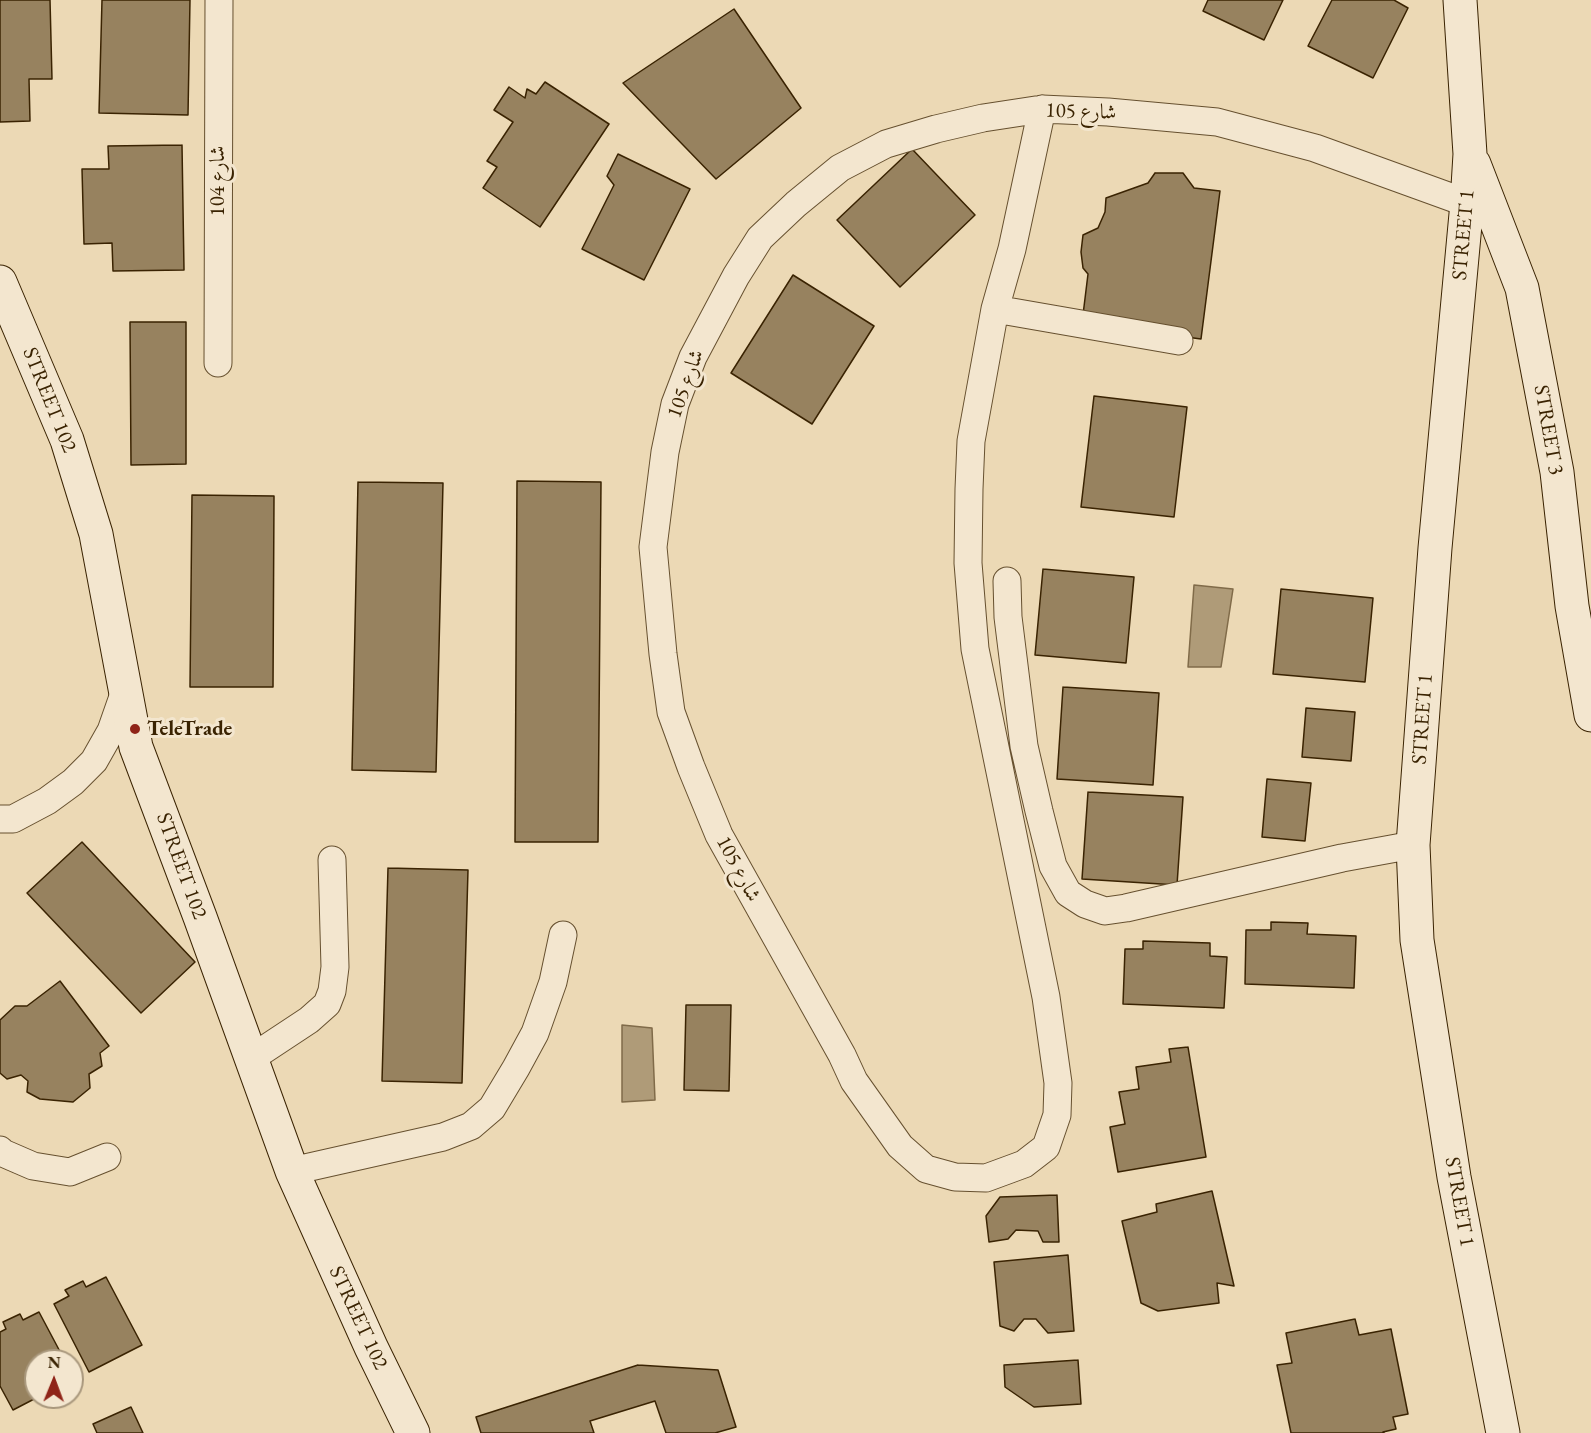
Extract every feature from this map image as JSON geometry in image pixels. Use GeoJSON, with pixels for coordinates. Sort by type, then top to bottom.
{"type":"FeatureCollection","features":[{"type":"Feature","properties":{"kind":"street","name":"شارع 104"},"geometry":{"type":"LineString","coordinates":[[218,363],[219,0]]}},
{"type":"Feature","properties":{"kind":"street","name":"STREET 1"},"geometry":{"type":"LineString","coordinates":[[1460,0],[1470,154],[1435,548],[1413,845],[1417,940],[1454,1178],[1503,1433]]}},
{"type":"Feature","properties":{"kind":"street","name":"شارع 105"},"geometry":{"type":"LineString","coordinates":[[995,309],[971,441],[968,563],[974,638],[1046,997],[1058,1083],[1057,1115],[1046,1147],[1024,1164],[986,1178],[955,1177],[926,1169],[900,1146],[855,1081],[719,835],[671,712],[653,547],[665,452],[675,404],[693,357],[736,276],[760,238],[796,204],[840,168],[886,144],[983,118],[1042,109],[1108,112],[1217,122],[1315,148],[1467,203]]}},
{"type":"Feature","properties":{"kind":"street"},"geometry":{"type":"LineString","coordinates":[[1042,109],[1012,249],[995,309],[1179,340]]}},
{"type":"Feature","properties":{"kind":"street","name":"STREET 3"},"geometry":{"type":"LineString","coordinates":[[1470,154],[1522,288],[1557,472],[1572,606],[1591,715]]}},
{"type":"Feature","properties":{"kind":"street","name":"STREET 102"},"geometry":{"type":"LineString","coordinates":[[0,282],[67,440],[96,534],[136,747],[292,1171],[371,1347],[413,1433]]}},
{"type":"Feature","properties":{"kind":"street"},"geometry":{"type":"LineString","coordinates":[[1007,581],[1008,617],[1024,746],[1053,866],[1068,893],[1085,904],[1105,911],[1342,858],[1413,845]]}},
{"type":"Feature","properties":{"kind":"street"},"geometry":{"type":"LineString","coordinates":[[0,819],[13,819],[47,801],[73,782],[94,761],[111,731],[125,691]]}},
{"type":"Feature","properties":{"kind":"street"},"geometry":{"type":"LineString","coordinates":[[250,1059],[309,1020],[327,1004],[333,991],[335,945],[332,860]]}},
{"type":"Feature","properties":{"kind":"street"},"geometry":{"type":"LineString","coordinates":[[292,1171],[443,1137],[471,1126],[492,1108],[535,1032],[552,982],[562,934]]}},
{"type":"Feature","properties":{"kind":"street"},"geometry":{"type":"LineString","coordinates":[[0,1150],[33,1166],[70,1172],[107,1157]]}},
{"type":"Feature","properties":{"kind":"shaded area"},"geometry":{"type":"Polygon","coordinates":[[[1194,585],[1233,589],[1221,667],[1188,667],[1194,585]]]}},
{"type":"Feature","properties":{"kind":"shaded area"},"geometry":{"type":"Polygon","coordinates":[[[622,1025],[652,1028],[655,1100],[622,1102],[622,1025]]]}},
{"type":"Feature","properties":{"kind":"building"},"geometry":{"type":"Polygon","coordinates":[[[0,0],[50,0],[52,79],[29,79],[30,121],[0,122],[0,0]]]}},
{"type":"Feature","properties":{"kind":"building"},"geometry":{"type":"Polygon","coordinates":[[[102,0],[190,0],[188,115],[99,113],[102,0]]]}},
{"type":"Feature","properties":{"kind":"building"},"geometry":{"type":"Polygon","coordinates":[[[1208,0],[1283,0],[1264,40],[1203,11],[1208,0]]]}},
{"type":"Feature","properties":{"kind":"building"},"geometry":{"type":"Polygon","coordinates":[[[1332,0],[1394,0],[1408,8],[1373,78],[1308,46],[1332,0]]]}},
{"type":"Feature","properties":{"kind":"building"},"geometry":{"type":"Polygon","coordinates":[[[734,9],[801,108],[716,179],[623,83],[734,9]]]}},
{"type":"Feature","properties":{"kind":"building"},"geometry":{"type":"Polygon","coordinates":[[[545,82],[609,124],[540,227],[483,188],[497,167],[487,161],[513,122],[494,110],[509,87],[525,98],[527,89],[536,94],[545,82]]]}},
{"type":"Feature","properties":{"kind":"building"},"geometry":{"type":"Polygon","coordinates":[[[182,145],[184,270],[113,271],[112,243],[84,244],[82,169],[109,169],[108,146],[182,145]]]}},
{"type":"Feature","properties":{"kind":"building"},"geometry":{"type":"Polygon","coordinates":[[[912,149],[975,215],[900,287],[837,220],[912,149]]]}},
{"type":"Feature","properties":{"kind":"building"},"geometry":{"type":"Polygon","coordinates":[[[618,154],[690,189],[644,280],[582,249],[614,185],[607,176],[618,154]]]}},
{"type":"Feature","properties":{"kind":"building"},"geometry":{"type":"Polygon","coordinates":[[[1155,173],[1183,173],[1194,188],[1220,191],[1201,339],[1082,323],[1088,274],[1083,268],[1081,252],[1083,235],[1098,228],[1105,212],[1106,198],[1148,183],[1155,173]]]}},
{"type":"Feature","properties":{"kind":"building"},"geometry":{"type":"Polygon","coordinates":[[[793,275],[874,326],[812,424],[731,373],[793,275]]]}},
{"type":"Feature","properties":{"kind":"building"},"geometry":{"type":"Polygon","coordinates":[[[130,322],[186,322],[186,464],[131,465],[130,322]]]}},
{"type":"Feature","properties":{"kind":"building"},"geometry":{"type":"Polygon","coordinates":[[[1094,396],[1187,407],[1174,517],[1081,507],[1094,396]]]}},
{"type":"Feature","properties":{"kind":"building"},"geometry":{"type":"Polygon","coordinates":[[[517,481],[601,482],[598,842],[515,842],[517,481]]]}},
{"type":"Feature","properties":{"kind":"building"},"geometry":{"type":"Polygon","coordinates":[[[358,482],[443,483],[436,772],[352,770],[358,482]]]}},
{"type":"Feature","properties":{"kind":"building"},"geometry":{"type":"Polygon","coordinates":[[[192,495],[274,496],[273,687],[190,687],[192,495]]]}},
{"type":"Feature","properties":{"kind":"building"},"geometry":{"type":"Polygon","coordinates":[[[1043,569],[1134,577],[1126,663],[1035,655],[1043,569]]]}},
{"type":"Feature","properties":{"kind":"building"},"geometry":{"type":"Polygon","coordinates":[[[1281,589],[1373,598],[1365,682],[1273,674],[1281,589]]]}},
{"type":"Feature","properties":{"kind":"building"},"geometry":{"type":"Polygon","coordinates":[[[1063,687],[1159,693],[1153,785],[1057,779],[1063,687]]]}},
{"type":"Feature","properties":{"kind":"building"},"geometry":{"type":"Polygon","coordinates":[[[1306,708],[1355,712],[1351,761],[1302,757],[1306,708]]]}},
{"type":"Feature","properties":{"kind":"building"},"geometry":{"type":"Polygon","coordinates":[[[1267,779],[1311,783],[1305,841],[1262,837],[1267,779]]]}},
{"type":"Feature","properties":{"kind":"building"},"geometry":{"type":"Polygon","coordinates":[[[1088,792],[1183,797],[1177,885],[1082,879],[1088,792]]]}},
{"type":"Feature","properties":{"kind":"building"},"geometry":{"type":"Polygon","coordinates":[[[82,842],[195,962],[141,1013],[27,893],[82,842]]]}},
{"type":"Feature","properties":{"kind":"building"},"geometry":{"type":"Polygon","coordinates":[[[388,868],[468,870],[462,1083],[382,1081],[388,868]]]}},
{"type":"Feature","properties":{"kind":"building"},"geometry":{"type":"Polygon","coordinates":[[[1271,922],[1308,923],[1307,934],[1356,936],[1354,988],[1245,984],[1246,930],[1271,930],[1271,922]]]}},
{"type":"Feature","properties":{"kind":"building"},"geometry":{"type":"Polygon","coordinates":[[[1143,941],[1210,943],[1210,956],[1227,957],[1224,1008],[1123,1004],[1125,949],[1143,949],[1143,941]]]}},
{"type":"Feature","properties":{"kind":"building"},"geometry":{"type":"Polygon","coordinates":[[[60,981],[109,1046],[100,1053],[102,1066],[89,1074],[90,1088],[73,1102],[40,1099],[27,1092],[28,1081],[21,1075],[7,1079],[0,1073],[0,1020],[15,1006],[27,1006],[60,981]]]}},
{"type":"Feature","properties":{"kind":"building"},"geometry":{"type":"Polygon","coordinates":[[[686,1005],[731,1005],[729,1091],[684,1090],[686,1005]]]}},
{"type":"Feature","properties":{"kind":"building"},"geometry":{"type":"Polygon","coordinates":[[[1188,1047],[1206,1157],[1118,1172],[1110,1127],[1125,1124],[1119,1092],[1139,1089],[1136,1067],[1171,1062],[1169,1049],[1188,1047]]]}},
{"type":"Feature","properties":{"kind":"building"},"geometry":{"type":"Polygon","coordinates":[[[1212,1191],[1234,1286],[1217,1283],[1219,1303],[1158,1311],[1141,1303],[1122,1221],[1157,1212],[1156,1204],[1212,1191]]]}},
{"type":"Feature","properties":{"kind":"building"},"geometry":{"type":"Polygon","coordinates":[[[1057,1195],[1059,1242],[1043,1242],[1038,1231],[1016,1230],[1008,1239],[989,1242],[986,1216],[1000,1197],[1057,1195]]]}},
{"type":"Feature","properties":{"kind":"building"},"geometry":{"type":"Polygon","coordinates":[[[1068,1255],[1074,1331],[1048,1333],[1036,1319],[1024,1319],[1014,1331],[1000,1326],[994,1262],[1068,1255]]]}},
{"type":"Feature","properties":{"kind":"building"},"geometry":{"type":"Polygon","coordinates":[[[106,1277],[142,1345],[89,1372],[84,1362],[84,1349],[77,1349],[54,1304],[69,1296],[65,1290],[83,1281],[86,1287],[106,1277]]]}},
{"type":"Feature","properties":{"kind":"building"},"geometry":{"type":"Polygon","coordinates":[[[39,1312],[59,1349],[24,1349],[24,1404],[13,1410],[0,1386],[0,1332],[6,1329],[3,1322],[20,1314],[23,1320],[39,1312]]]}},
{"type":"Feature","properties":{"kind":"building"},"geometry":{"type":"Polygon","coordinates":[[[1355,1319],[1359,1335],[1391,1329],[1408,1414],[1393,1417],[1396,1429],[1384,1433],[1291,1433],[1277,1365],[1292,1363],[1286,1333],[1355,1319]]]}},
{"type":"Feature","properties":{"kind":"building"},"geometry":{"type":"Polygon","coordinates":[[[1078,1360],[1081,1404],[1034,1407],[1005,1387],[1004,1365],[1078,1360]]]}},
{"type":"Feature","properties":{"kind":"building"},"geometry":{"type":"Polygon","coordinates":[[[638,1365],[718,1370],[736,1427],[715,1433],[666,1433],[655,1401],[590,1421],[594,1433],[481,1433],[476,1417],[638,1365]]]}},
{"type":"Feature","properties":{"kind":"building"},"geometry":{"type":"Polygon","coordinates":[[[131,1407],[143,1433],[97,1433],[93,1424],[131,1407]]]}},
{"type":"Feature","properties":{"kind":"place","name":"TeleTrade"},"geometry":{"type":"Point","coordinates":[135,729]}}]}
